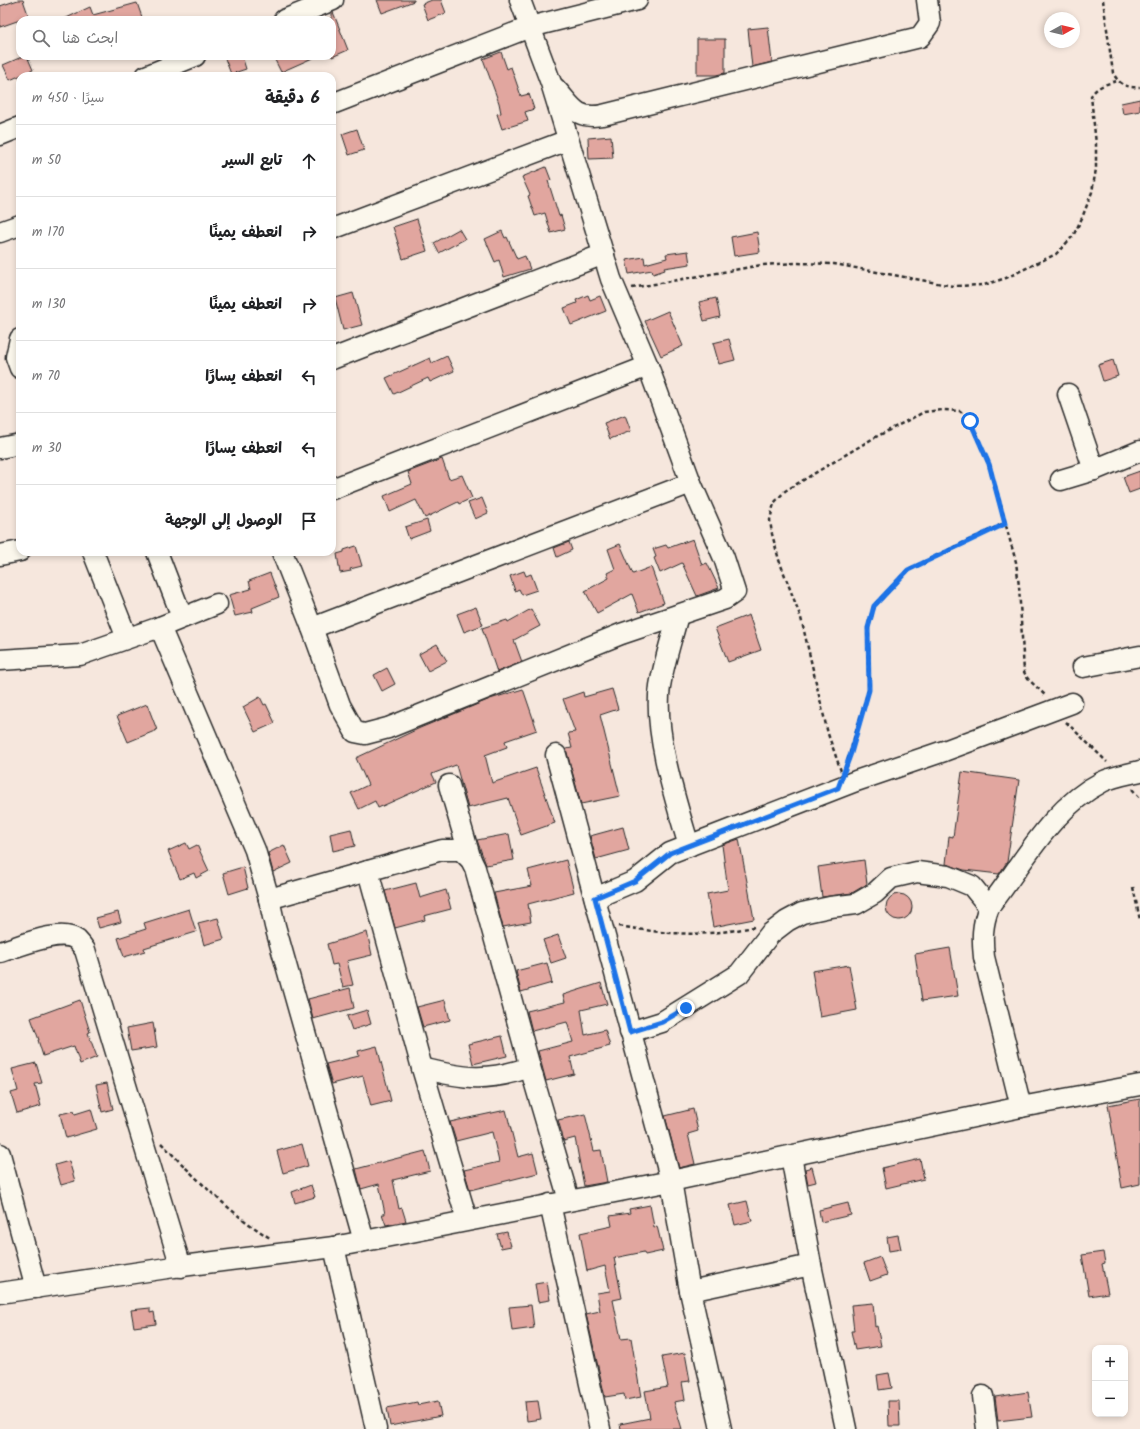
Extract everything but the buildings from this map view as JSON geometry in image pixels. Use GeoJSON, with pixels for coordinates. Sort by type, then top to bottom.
{"type":"FeatureCollection","features":[{"type":"Feature","properties":{"kind":"street"},"geometry":{"type":"LineString","coordinates":[[294,16],[333,0]]}},
{"type":"Feature","properties":{"kind":"street"},"geometry":{"type":"LineString","coordinates":[[284,556],[340,704],[356,732],[366,734],[388,728],[621,634],[725,599],[735,592],[724,558],[691,482],[648,366],[611,279],[551,83],[520,0]]}},
{"type":"Feature","properties":{"kind":"street"},"geometry":{"type":"LineString","coordinates":[[336,102],[530,27],[637,0]]}},
{"type":"Feature","properties":{"kind":"street"},"geometry":{"type":"LineString","coordinates":[[551,83],[580,115],[590,117],[603,115],[920,37],[930,23],[927,0]]}},
{"type":"Feature","properties":{"kind":"street"},"geometry":{"type":"LineString","coordinates":[[156,72],[185,60]]}},
{"type":"Feature","properties":{"kind":"street"},"geometry":{"type":"LineString","coordinates":[[0,135],[16,129]]}},
{"type":"Feature","properties":{"kind":"street"},"geometry":{"type":"LineString","coordinates":[[336,227],[568,140]]}},
{"type":"Feature","properties":{"kind":"street"},"geometry":{"type":"LineString","coordinates":[[0,232],[16,226]]}},
{"type":"Feature","properties":{"kind":"street"},"geometry":{"type":"LineString","coordinates":[[336,357],[604,254]]}},
{"type":"Feature","properties":{"kind":"street"},"geometry":{"type":"LineString","coordinates":[[12,346],[16,357]]}},
{"type":"Feature","properties":{"kind":"street"},"geometry":{"type":"LineString","coordinates":[[336,487],[648,366]]}},
{"type":"Feature","properties":{"kind":"street"},"geometry":{"type":"LineString","coordinates":[[1068,394],[1094,470]]}},
{"type":"Feature","properties":{"kind":"street"},"geometry":{"type":"LineString","coordinates":[[0,448],[16,445]]}},
{"type":"Feature","properties":{"kind":"street"},"geometry":{"type":"LineString","coordinates":[[1061,480],[1094,470],[1140,451]]}},
{"type":"Feature","properties":{"kind":"street"},"geometry":{"type":"LineString","coordinates":[[312,628],[691,482]]}},
{"type":"Feature","properties":{"kind":"street"},"geometry":{"type":"LineString","coordinates":[[0,555],[16,552]]}},
{"type":"Feature","properties":{"kind":"street"},"geometry":{"type":"LineString","coordinates":[[95,556],[127,638]]}},
{"type":"Feature","properties":{"kind":"street"},"geometry":{"type":"LineString","coordinates":[[158,556],[182,617]]}},
{"type":"Feature","properties":{"kind":"street"},"geometry":{"type":"LineString","coordinates":[[0,660],[80,655],[160,627],[217,604]]}},
{"type":"Feature","properties":{"kind":"street"},"geometry":{"type":"LineString","coordinates":[[678,615],[660,687],[659,709],[661,732],[674,796],[689,846]]}},
{"type":"Feature","properties":{"kind":"street"},"geometry":{"type":"LineString","coordinates":[[160,627],[255,850],[364,1241]]}},
{"type":"Feature","properties":{"kind":"street"},"geometry":{"type":"LineString","coordinates":[[1083,668],[1140,656]]}},
{"type":"Feature","properties":{"kind":"street"},"geometry":{"type":"LineString","coordinates":[[595,898],[635,881],[670,853],[856,781],[1004,729],[1063,706]]}},
{"type":"Feature","properties":{"kind":"street"},"geometry":{"type":"LineString","coordinates":[[556,755],[671,1181],[690,1291],[721,1429]]}},
{"type":"Feature","properties":{"kind":"street"},"geometry":{"type":"LineString","coordinates":[[1021,1108],[984,957],[982,933],[989,908],[1043,833],[1068,805],[1086,790],[1098,784],[1140,771]]}},
{"type":"Feature","properties":{"kind":"street"},"geometry":{"type":"LineString","coordinates":[[449,785],[471,860],[478,877],[530,1067],[569,1200]]}},
{"type":"Feature","properties":{"kind":"street"},"geometry":{"type":"LineString","coordinates":[[269,899],[442,850],[461,850],[471,860]]}},
{"type":"Feature","properties":{"kind":"street"},"geometry":{"type":"LineString","coordinates":[[368,872],[422,1068],[467,1220]]}},
{"type":"Feature","properties":{"kind":"street"},"geometry":{"type":"LineString","coordinates":[[630,1032],[662,1022],[714,992],[739,974],[770,934],[787,921],[802,913],[830,907],[856,904],[875,893],[891,878],[917,872],[948,876],[972,886],[989,908]]}},
{"type":"Feature","properties":{"kind":"street"},"geometry":{"type":"LineString","coordinates":[[0,952],[51,936],[66,935],[77,940],[85,950],[181,1266]]}},
{"type":"Feature","properties":{"kind":"street"},"geometry":{"type":"LineString","coordinates":[[422,1068],[472,1078],[494,1077],[530,1067]]}},
{"type":"Feature","properties":{"kind":"street"},"geometry":{"type":"LineString","coordinates":[[0,1293],[181,1266],[334,1248],[1140,1085]]}},
{"type":"Feature","properties":{"kind":"street"},"geometry":{"type":"LineString","coordinates":[[0,1154],[36,1288]]}},
{"type":"Feature","properties":{"kind":"street"},"geometry":{"type":"LineString","coordinates":[[791,1156],[811,1265],[846,1429]]}},
{"type":"Feature","properties":{"kind":"street"},"geometry":{"type":"LineString","coordinates":[[550,1204],[600,1429]]}},
{"type":"Feature","properties":{"kind":"street"},"geometry":{"type":"LineString","coordinates":[[334,1248],[376,1429]]}},
{"type":"Feature","properties":{"kind":"street"},"geometry":{"type":"LineString","coordinates":[[690,1291],[811,1265]]}},
{"type":"Feature","properties":{"kind":"street"},"geometry":{"type":"LineString","coordinates":[[983,1396],[987,1429]]}},
{"type":"Feature","properties":{"kind":"path"},"geometry":{"type":"LineString","coordinates":[[1103,0],[1113,73],[1117,81],[1122,85],[1131,88],[1140,87]]}},
{"type":"Feature","properties":{"kind":"path"},"geometry":{"type":"LineString","coordinates":[[630,288],[762,265],[795,263],[834,264],[953,286],[984,285],[1006,278],[1056,254],[1073,236],[1092,192],[1096,169],[1096,144],[1091,96],[1099,87],[1117,81]]}},
{"type":"Feature","properties":{"kind":"path"},"geometry":{"type":"LineString","coordinates":[[1005,524],[908,570],[874,606],[868,628],[869,690],[851,753],[842,775],[828,734],[801,618],[779,560],[772,534],[770,520],[774,503],[784,491],[872,439],[924,412],[943,410],[960,411],[970,421],[989,464],[1016,562],[1019,586],[1024,672],[1028,679],[1044,694],[1063,706],[1071,728],[1121,776],[1140,798]]}},
{"type":"Feature","properties":{"kind":"path"},"geometry":{"type":"LineString","coordinates":[[1133,887],[1140,920]]}},
{"type":"Feature","properties":{"kind":"path"},"geometry":{"type":"LineString","coordinates":[[602,923],[668,934],[684,935],[710,934],[757,926]]}},
{"type":"Feature","properties":{"kind":"path"},"geometry":{"type":"LineString","coordinates":[[156,1138],[215,1198],[244,1221],[294,1252]]}},
{"type":"Feature","properties":{"kind":"route"},"geometry":{"type":"LineString","coordinates":[[686,1008],[662,1022],[630,1032],[595,898],[623,888],[635,881],[670,853],[838,788],[851,753],[866,705],[869,690],[868,628],[874,606],[908,570],[981,534],[1005,524],[989,464],[970,421]]}}]}
